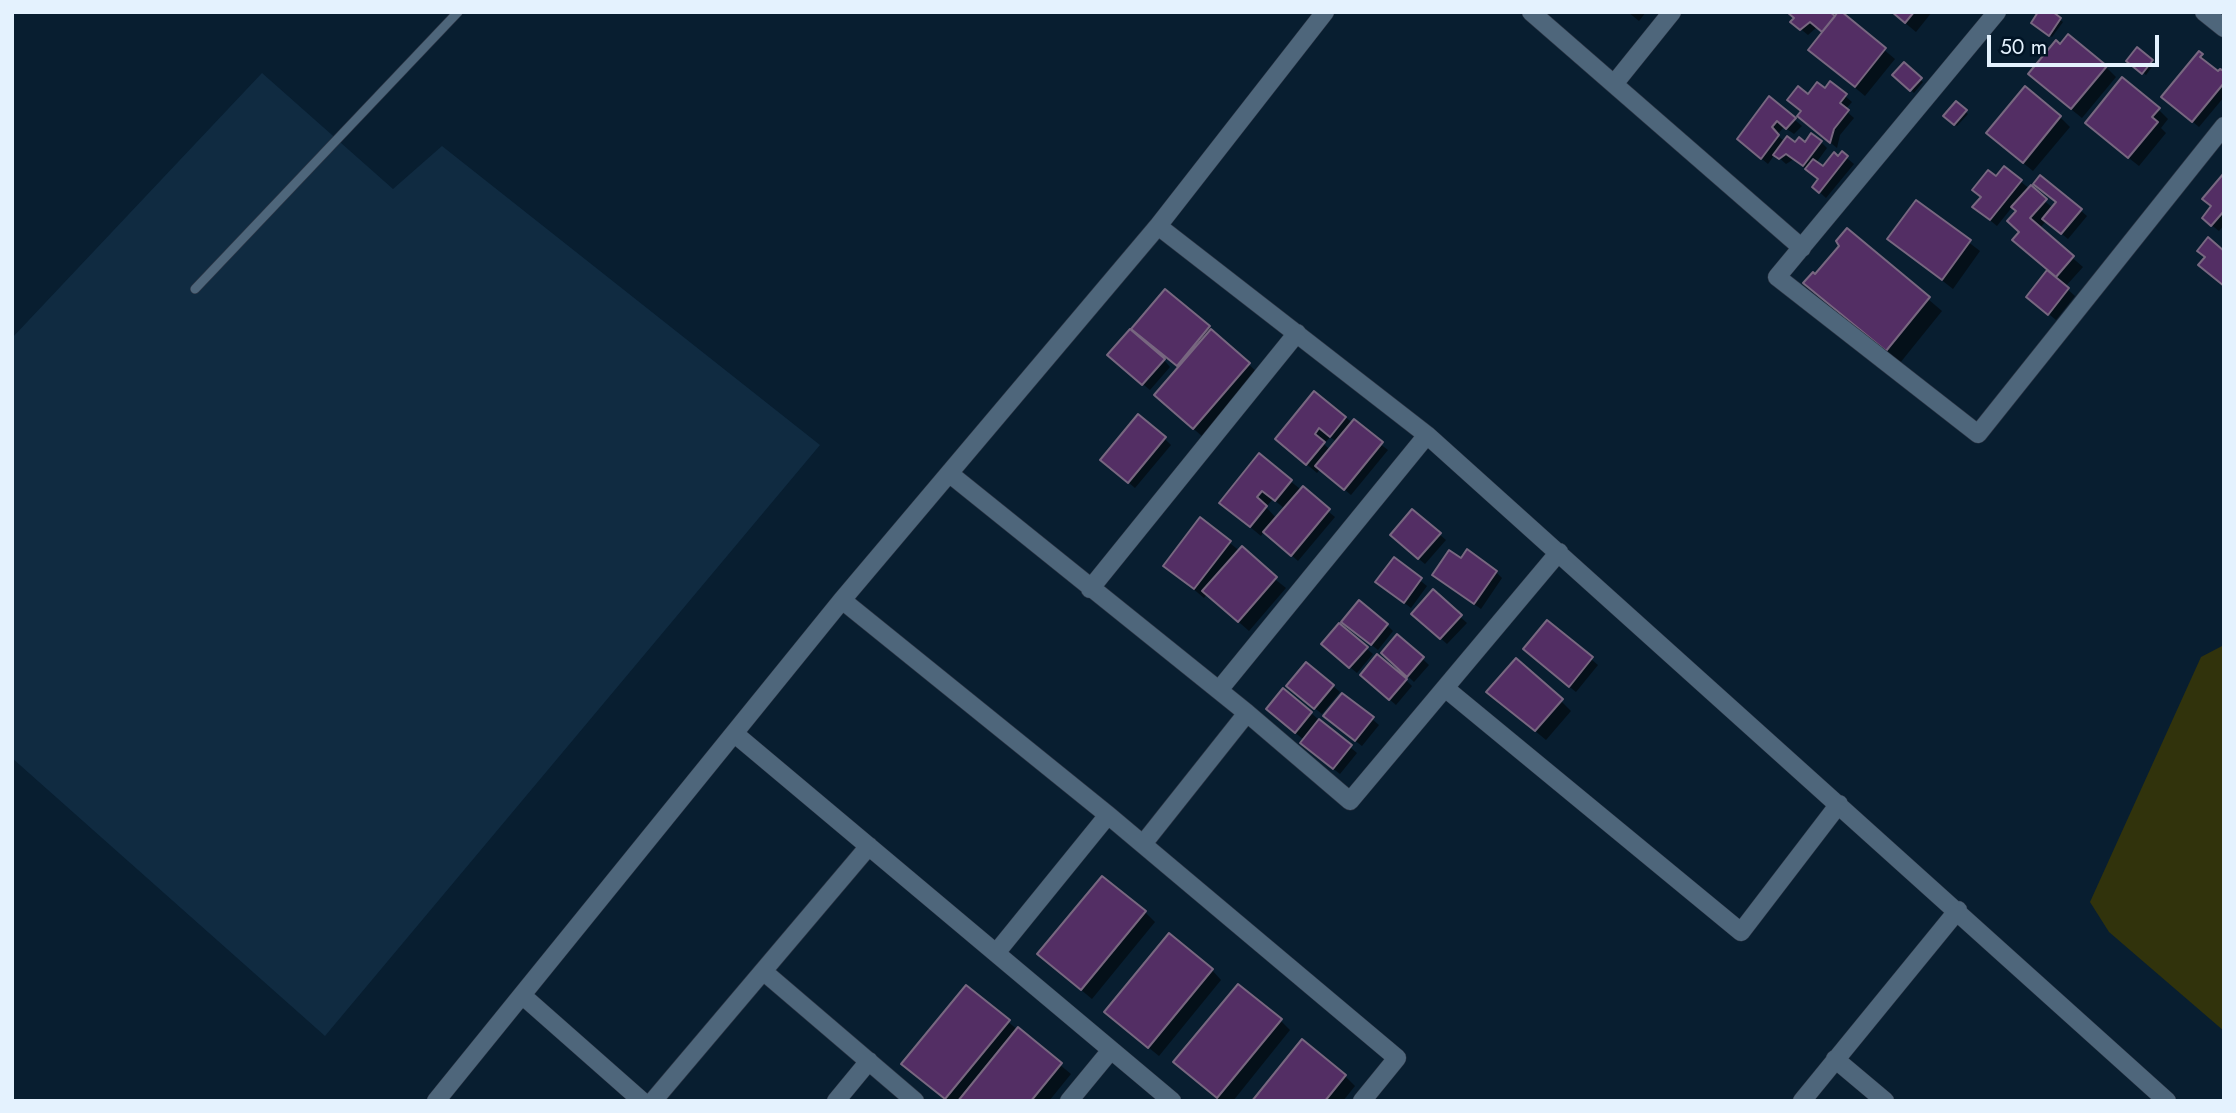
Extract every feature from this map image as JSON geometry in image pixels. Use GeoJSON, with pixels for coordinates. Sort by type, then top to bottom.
{"type":"FeatureCollection","features":[{"type":"Feature","properties":{"kind":"street"},"geometry":{"type":"LineString","coordinates":[[436,1101],[842,600],[1158,226],[1325,12]]}},
{"type":"Feature","properties":{"kind":"street"},"geometry":{"type":"LineString","coordinates":[[1531,12],[1802,248]]}},
{"type":"Feature","properties":{"kind":"street"},"geometry":{"type":"LineString","coordinates":[[1614,85],[1672,12]]}},
{"type":"Feature","properties":{"kind":"street"},"geometry":{"type":"LineString","coordinates":[[1997,12],[1777,277],[1978,434],[2224,126]]}},
{"type":"Feature","properties":{"kind":"street"},"geometry":{"type":"LineString","coordinates":[[2204,12],[2224,28]]}},
{"type":"Feature","properties":{"kind":"street"},"geometry":{"type":"LineString","coordinates":[[1158,226],[1427,435],[1958,910],[2166,1101]]}},
{"type":"Feature","properties":{"kind":"street"},"geometry":{"type":"LineString","coordinates":[[1090,589],[1297,333]]}},
{"type":"Feature","properties":{"kind":"street"},"geometry":{"type":"LineString","coordinates":[[1219,690],[1427,435]]}},
{"type":"Feature","properties":{"kind":"street"},"geometry":{"type":"LineString","coordinates":[[950,474],[1219,690],[1350,801],[1559,552]]}},
{"type":"Feature","properties":{"kind":"street"},"geometry":{"type":"LineString","coordinates":[[842,600],[1108,815],[1397,1058],[1362,1101]]}},
{"type":"Feature","properties":{"kind":"street"},"geometry":{"type":"LineString","coordinates":[[1444,688],[1741,932],[1839,804]]}},
{"type":"Feature","properties":{"kind":"street"},"geometry":{"type":"LineString","coordinates":[[1143,844],[1247,713]]}},
{"type":"Feature","properties":{"kind":"street"},"geometry":{"type":"LineString","coordinates":[[734,734],[1172,1101]]}},
{"type":"Feature","properties":{"kind":"street"},"geometry":{"type":"LineString","coordinates":[[996,953],[1108,815]]}},
{"type":"Feature","properties":{"kind":"street"},"geometry":{"type":"LineString","coordinates":[[653,1101],[869,846]]}},
{"type":"Feature","properties":{"kind":"street"},"geometry":{"type":"LineString","coordinates":[[1802,1101],[1958,910]]}},
{"type":"Feature","properties":{"kind":"street"},"geometry":{"type":"LineString","coordinates":[[763,971],[915,1101]]}},
{"type":"Feature","properties":{"kind":"street"},"geometry":{"type":"LineString","coordinates":[[523,996],[642,1101]]}},
{"type":"Feature","properties":{"kind":"street"},"geometry":{"type":"LineString","coordinates":[[1069,1101],[1111,1050]]}},
{"type":"Feature","properties":{"kind":"street"},"geometry":{"type":"LineString","coordinates":[[1835,1059],[1885,1101]]}},
{"type":"Feature","properties":{"kind":"street"},"geometry":{"type":"LineString","coordinates":[[836,1101],[869,1061]]}},
{"type":"Feature","properties":{"kind":"lane"},"geometry":{"type":"LineString","coordinates":[[195,289],[458,12]]}},
{"type":"Feature","properties":{"kind":"shaded area"},"geometry":{"type":"Polygon","coordinates":[[[262,73],[393,189],[442,146],[820,445],[325,1036],[12,758],[12,338],[262,73]]]}},
{"type":"Feature","properties":{"kind":"shaded area"},"geometry":{"type":"Polygon","coordinates":[[[2224,645],[2224,1031],[2109,932],[2090,902],[2201,657],[2224,645]]]}},
{"type":"Feature","properties":{"kind":"building"},"geometry":{"type":"Polygon","coordinates":[[[1787,12],[1830,12],[1835,16],[1822,32],[1810,22],[1800,30],[1790,22],[1794,18],[1787,12]]]}},
{"type":"Feature","properties":{"kind":"building"},"geometry":{"type":"Polygon","coordinates":[[[1838,12],[1842,12],[1886,48],[1855,87],[1808,50],[1838,12]]]}},
{"type":"Feature","properties":{"kind":"building"},"geometry":{"type":"Polygon","coordinates":[[[1892,12],[1914,12],[1905,23],[1892,12]]]}},
{"type":"Feature","properties":{"kind":"building"},"geometry":{"type":"Polygon","coordinates":[[[2038,12],[2053,12],[2061,18],[2049,36],[2031,23],[2038,12]]]}},
{"type":"Feature","properties":{"kind":"building"},"geometry":{"type":"Polygon","coordinates":[[[2068,34],[2107,66],[2071,109],[2028,74],[2056,40],[2060,44],[2068,34]]]}},
{"type":"Feature","properties":{"kind":"building"},"geometry":{"type":"Polygon","coordinates":[[[2137,47],[2153,60],[2142,74],[2126,61],[2137,47]]]}},
{"type":"Feature","properties":{"kind":"building"},"geometry":{"type":"Polygon","coordinates":[[[2199,51],[2203,54],[2200,57],[2218,71],[2224,71],[2224,83],[2192,122],[2161,97],[2199,51]]]}},
{"type":"Feature","properties":{"kind":"building"},"geometry":{"type":"Polygon","coordinates":[[[1904,62],[1922,78],[1910,91],[1892,75],[1904,62]]]}},
{"type":"Feature","properties":{"kind":"building"},"geometry":{"type":"Polygon","coordinates":[[[2122,77],[2160,108],[2152,117],[2158,122],[2128,158],[2085,123],[2122,77]]]}},
{"type":"Feature","properties":{"kind":"building"},"geometry":{"type":"Polygon","coordinates":[[[1830,81],[1847,94],[1840,103],[1849,110],[1834,129],[1830,143],[1797,116],[1801,111],[1787,100],[1798,86],[1808,94],[1817,82],[1825,88],[1830,81]]]}},
{"type":"Feature","properties":{"kind":"building"},"geometry":{"type":"Polygon","coordinates":[[[2025,86],[2061,116],[2023,163],[1986,133],[2025,86]]]}},
{"type":"Feature","properties":{"kind":"building"},"geometry":{"type":"Polygon","coordinates":[[[1769,96],[1796,118],[1786,129],[1777,121],[1772,127],[1779,135],[1761,159],[1737,139],[1769,96]]]}},
{"type":"Feature","properties":{"kind":"building"},"geometry":{"type":"Polygon","coordinates":[[[1956,101],[1967,110],[1954,125],[1943,116],[1956,101]]]}},
{"type":"Feature","properties":{"kind":"building"},"geometry":{"type":"Polygon","coordinates":[[[1811,133],[1822,141],[1803,166],[1786,154],[1779,159],[1773,155],[1787,136],[1795,142],[1799,137],[1805,142],[1811,133]]]}},
{"type":"Feature","properties":{"kind":"building"},"geometry":{"type":"Polygon","coordinates":[[[1842,151],[1848,156],[1819,193],[1812,187],[1818,179],[1805,169],[1813,159],[1823,166],[1834,152],[1838,156],[1842,151]]]}},
{"type":"Feature","properties":{"kind":"building"},"geometry":{"type":"Polygon","coordinates":[[[2004,166],[2022,180],[1990,220],[1972,207],[1981,197],[1972,190],[1988,170],[1996,176],[2004,166]]]}},
{"type":"Feature","properties":{"kind":"building"},"geometry":{"type":"Polygon","coordinates":[[[2224,173],[2224,211],[2211,226],[2202,218],[2211,206],[2202,199],[2224,173]]]}},
{"type":"Feature","properties":{"kind":"building"},"geometry":{"type":"Polygon","coordinates":[[[2040,175],[2082,209],[2061,234],[2042,219],[2056,202],[2033,184],[2040,175]]]}},
{"type":"Feature","properties":{"kind":"building"},"geometry":{"type":"Polygon","coordinates":[[[2031,185],[2047,199],[2030,218],[2074,256],[2056,277],[2012,240],[2019,232],[2007,221],[2016,211],[2011,207],[2031,185]]]}},
{"type":"Feature","properties":{"kind":"building"},"geometry":{"type":"Polygon","coordinates":[[[1916,200],[1971,240],[1942,280],[1887,239],[1916,200]]]}},
{"type":"Feature","properties":{"kind":"building"},"geometry":{"type":"Polygon","coordinates":[[[1847,228],[1930,297],[1886,351],[1803,283],[1813,272],[1815,274],[1839,246],[1836,241],[1847,228]]]}},
{"type":"Feature","properties":{"kind":"building"},"geometry":{"type":"Polygon","coordinates":[[[2208,237],[2224,251],[2224,286],[2198,265],[2205,257],[2197,251],[2208,237]]]}},
{"type":"Feature","properties":{"kind":"building"},"geometry":{"type":"Polygon","coordinates":[[[2047,270],[2069,288],[2048,315],[2026,297],[2047,270]]]}},
{"type":"Feature","properties":{"kind":"building"},"geometry":{"type":"Polygon","coordinates":[[[1165,289],[1210,326],[1177,366],[1131,329],[1165,289]]]}},
{"type":"Feature","properties":{"kind":"building"},"geometry":{"type":"Polygon","coordinates":[[[1130,329],[1165,359],[1142,385],[1107,355],[1130,329]]]}},
{"type":"Feature","properties":{"kind":"building"},"geometry":{"type":"Polygon","coordinates":[[[1211,329],[1250,363],[1193,429],[1154,395],[1211,329]]]}},
{"type":"Feature","properties":{"kind":"building"},"geometry":{"type":"Polygon","coordinates":[[[1314,391],[1346,417],[1330,437],[1319,428],[1315,434],[1325,442],[1306,465],[1275,439],[1314,391]]]}},
{"type":"Feature","properties":{"kind":"building"},"geometry":{"type":"Polygon","coordinates":[[[1138,414],[1166,437],[1128,483],[1100,460],[1138,414]]]}},
{"type":"Feature","properties":{"kind":"building"},"geometry":{"type":"Polygon","coordinates":[[[1354,419],[1383,442],[1344,490],[1315,466],[1354,419]]]}},
{"type":"Feature","properties":{"kind":"building"},"geometry":{"type":"Polygon","coordinates":[[[1259,453],[1292,480],[1275,501],[1262,491],[1257,497],[1267,506],[1250,527],[1219,503],[1259,453]]]}},
{"type":"Feature","properties":{"kind":"building"},"geometry":{"type":"Polygon","coordinates":[[[1303,486],[1330,509],[1291,556],[1263,532],[1303,486]]]}},
{"type":"Feature","properties":{"kind":"building"},"geometry":{"type":"Polygon","coordinates":[[[1412,509],[1441,533],[1418,559],[1390,535],[1412,509]]]}},
{"type":"Feature","properties":{"kind":"building"},"geometry":{"type":"Polygon","coordinates":[[[1200,517],[1231,541],[1194,589],[1163,566],[1200,517]]]}},
{"type":"Feature","properties":{"kind":"building"},"geometry":{"type":"Polygon","coordinates":[[[1242,546],[1277,577],[1238,622],[1202,591],[1242,546]]]}},
{"type":"Feature","properties":{"kind":"building"},"geometry":{"type":"Polygon","coordinates":[[[1467,549],[1497,571],[1474,604],[1432,575],[1449,550],[1461,558],[1467,549]]]}},
{"type":"Feature","properties":{"kind":"building"},"geometry":{"type":"Polygon","coordinates":[[[1394,557],[1422,578],[1404,603],[1375,582],[1394,557]]]}},
{"type":"Feature","properties":{"kind":"building"},"geometry":{"type":"Polygon","coordinates":[[[1433,589],[1462,615],[1440,639],[1411,614],[1433,589]]]}},
{"type":"Feature","properties":{"kind":"building"},"geometry":{"type":"Polygon","coordinates":[[[1359,600],[1388,624],[1371,645],[1341,622],[1359,600]]]}},
{"type":"Feature","properties":{"kind":"building"},"geometry":{"type":"Polygon","coordinates":[[[1547,620],[1593,657],[1569,687],[1523,649],[1547,620]]]}},
{"type":"Feature","properties":{"kind":"building"},"geometry":{"type":"Polygon","coordinates":[[[1339,623],[1368,647],[1349,668],[1321,644],[1339,623]]]}},
{"type":"Feature","properties":{"kind":"building"},"geometry":{"type":"Polygon","coordinates":[[[1397,634],[1424,657],[1407,677],[1381,653],[1397,634]]]}},
{"type":"Feature","properties":{"kind":"building"},"geometry":{"type":"Polygon","coordinates":[[[1377,654],[1407,679],[1389,700],[1360,675],[1377,654]]]}},
{"type":"Feature","properties":{"kind":"building"},"geometry":{"type":"Polygon","coordinates":[[[1516,658],[1563,699],[1535,731],[1486,692],[1516,658]]]}},
{"type":"Feature","properties":{"kind":"building"},"geometry":{"type":"Polygon","coordinates":[[[1306,662],[1334,685],[1314,709],[1286,686],[1306,662]]]}},
{"type":"Feature","properties":{"kind":"building"},"geometry":{"type":"Polygon","coordinates":[[[1283,688],[1312,712],[1295,733],[1266,709],[1283,688]]]}},
{"type":"Feature","properties":{"kind":"building"},"geometry":{"type":"Polygon","coordinates":[[[1342,693],[1374,717],[1355,741],[1323,716],[1342,693]]]}},
{"type":"Feature","properties":{"kind":"building"},"geometry":{"type":"Polygon","coordinates":[[[1319,719],[1352,745],[1333,769],[1300,743],[1319,719]]]}},
{"type":"Feature","properties":{"kind":"building"},"geometry":{"type":"Polygon","coordinates":[[[1102,876],[1146,911],[1081,990],[1037,954],[1102,876]]]}},
{"type":"Feature","properties":{"kind":"building"},"geometry":{"type":"Polygon","coordinates":[[[1169,933],[1213,969],[1148,1048],[1104,1012],[1169,933]]]}},
{"type":"Feature","properties":{"kind":"building"},"geometry":{"type":"Polygon","coordinates":[[[1238,984],[1282,1019],[1217,1098],[1173,1062],[1238,984]]]}},
{"type":"Feature","properties":{"kind":"building"},"geometry":{"type":"Polygon","coordinates":[[[966,985],[1010,1020],[945,1099],[901,1064],[966,985]]]}},
{"type":"Feature","properties":{"kind":"building"},"geometry":{"type":"Polygon","coordinates":[[[1018,1027],[1062,1063],[1031,1101],[958,1101],[1018,1027]]]}},
{"type":"Feature","properties":{"kind":"building"},"geometry":{"type":"Polygon","coordinates":[[[1302,1039],[1346,1075],[1325,1101],[1252,1101],[1302,1039]]]}}]}
